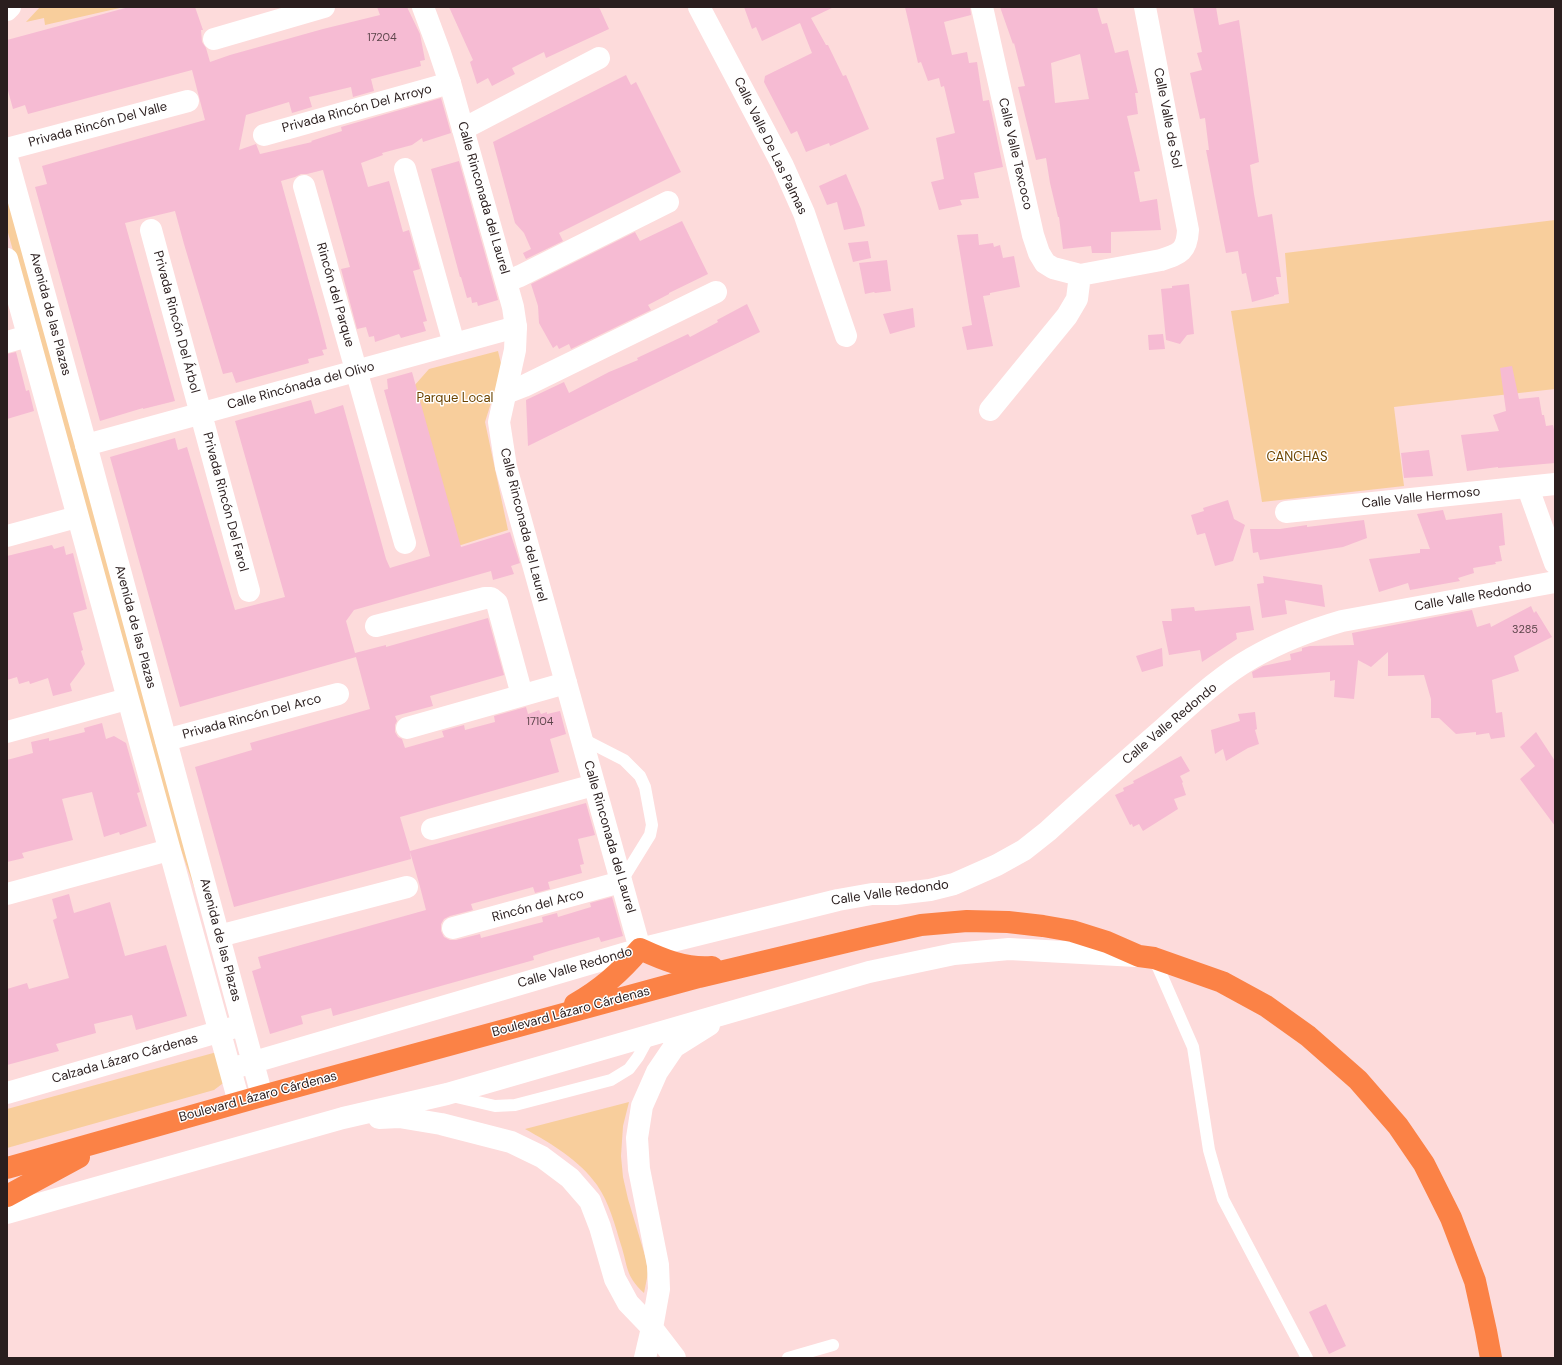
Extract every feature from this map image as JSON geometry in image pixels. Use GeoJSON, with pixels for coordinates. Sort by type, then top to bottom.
{"type":"FeatureCollection","features":[{"type":"Feature","properties":{"kind":"highway","name":"Boulevard Lázaro Cárdenas"},"geometry":{"type":"LineString","coordinates":[[7,1168],[239,1102],[699,977],[752,964],[921,926],[967,921],[1022,924],[1072,931],[1222,982],[1266,1006],[1308,1036],[1358,1080],[1398,1126],[1424,1164],[1451,1218],[1475,1281],[1491,1358]]}},
{"type":"Feature","properties":{"kind":"highway"},"geometry":{"type":"LineString","coordinates":[[545,1020],[593,994],[623,970],[640,949],[663,960],[683,966],[710,967],[752,964]]}},
{"type":"Feature","properties":{"kind":"highway"},"geometry":{"type":"LineString","coordinates":[[7,1196],[114,1138]]}},
{"type":"Feature","properties":{"kind":"street"},"geometry":{"type":"LineString","coordinates":[[7,10],[10,7]]}},
{"type":"Feature","properties":{"kind":"street"},"geometry":{"type":"LineString","coordinates":[[214,39],[324,7]]}},
{"type":"Feature","properties":{"kind":"street","name":"Calle Rinconada del Laurel"},"geometry":{"type":"LineString","coordinates":[[423,7],[450,84],[507,281],[513,307],[516,327],[515,350],[499,422],[506,467],[640,949]]}},
{"type":"Feature","properties":{"kind":"street","name":"Calle Valle De Las Palmas"},"geometry":{"type":"LineString","coordinates":[[700,7],[783,166],[804,213],[846,336]]}},
{"type":"Feature","properties":{"kind":"street","name":"Calle Valle Texcoco"},"geometry":{"type":"LineString","coordinates":[[982,7],[1033,235],[1039,253],[1045,263],[1053,268],[1080,275]]}},
{"type":"Feature","properties":{"kind":"street","name":"Calle Valle de Sol"},"geometry":{"type":"LineString","coordinates":[[1080,275],[1161,260],[1174,256],[1183,250],[1188,241],[1188,230],[1146,7]]}},
{"type":"Feature","properties":{"kind":"street"},"geometry":{"type":"LineString","coordinates":[[463,129],[598,58]]}},
{"type":"Feature","properties":{"kind":"street","name":"Privada Rincón Del Arroyo"},"geometry":{"type":"LineString","coordinates":[[264,135],[450,84]]}},
{"type":"Feature","properties":{"kind":"street","name":"Privada Rincón Del Valle"},"geometry":{"type":"LineString","coordinates":[[7,149],[188,102]]}},
{"type":"Feature","properties":{"kind":"street","name":"Avenida de las Plazas"},"geometry":{"type":"LineString","coordinates":[[7,158],[262,1096]]}},
{"type":"Feature","properties":{"kind":"street"},"geometry":{"type":"LineString","coordinates":[[405,170],[454,344]]}},
{"type":"Feature","properties":{"kind":"street","name":"Rincón del Parque"},"geometry":{"type":"LineString","coordinates":[[304,186],[405,542]]}},
{"type":"Feature","properties":{"kind":"street"},"geometry":{"type":"LineString","coordinates":[[507,281],[520,276],[668,202]]}},
{"type":"Feature","properties":{"kind":"street","name":"Privada Rincón Del Árbol"},"geometry":{"type":"LineString","coordinates":[[151,230],[201,414]]}},
{"type":"Feature","properties":{"kind":"street","name":"Avenida de las Plazas"},"geometry":{"type":"LineString","coordinates":[[7,259],[239,1102]]}},
{"type":"Feature","properties":{"kind":"street"},"geometry":{"type":"LineString","coordinates":[[990,410],[1067,316],[1077,299],[1080,275]]}},
{"type":"Feature","properties":{"kind":"street"},"geometry":{"type":"LineString","coordinates":[[506,394],[716,292]]}},
{"type":"Feature","properties":{"kind":"street","name":"Calle Rincónada del Olivo"},"geometry":{"type":"LineString","coordinates":[[86,445],[516,327]]}},
{"type":"Feature","properties":{"kind":"street"},"geometry":{"type":"LineString","coordinates":[[7,342],[28,336]]}},
{"type":"Feature","properties":{"kind":"street","name":"Privada Rincón Del Farol"},"geometry":{"type":"LineString","coordinates":[[201,414],[248,591]]}},
{"type":"Feature","properties":{"kind":"street","name":"Calle Valle Hermoso"},"geometry":{"type":"LineString","coordinates":[[1286,512],[1555,484]]}},
{"type":"Feature","properties":{"kind":"street"},"geometry":{"type":"LineString","coordinates":[[1528,488],[1555,563]]}},
{"type":"Feature","properties":{"kind":"street"},"geometry":{"type":"LineString","coordinates":[[7,536],[77,516]]}},
{"type":"Feature","properties":{"kind":"street","name":"Calle Valle Redondo"},"geometry":{"type":"LineString","coordinates":[[230,1069],[640,949],[838,900],[872,894],[896,894],[930,890],[954,884],[997,865],[1024,850],[1048,831],[1190,704],[1231,672],[1267,650],[1318,628],[1342,621],[1555,582]]}},
{"type":"Feature","properties":{"kind":"street"},"geometry":{"type":"LineString","coordinates":[[376,626],[484,598],[491,598],[497,603],[522,695]]}},
{"type":"Feature","properties":{"kind":"street"},"geometry":{"type":"LineString","coordinates":[[407,728],[566,683]]}},
{"type":"Feature","properties":{"kind":"street","name":"Privada Rincón Del Arco"},"geometry":{"type":"LineString","coordinates":[[166,740],[338,694]]}},
{"type":"Feature","properties":{"kind":"street"},"geometry":{"type":"LineString","coordinates":[[7,732],[127,699]]}},
{"type":"Feature","properties":{"kind":"street"},"geometry":{"type":"LineString","coordinates":[[432,829],[594,785]]}},
{"type":"Feature","properties":{"kind":"street"},"geometry":{"type":"LineString","coordinates":[[7,894],[169,850]]}},
{"type":"Feature","properties":{"kind":"street","name":"Rincón del Arco"},"geometry":{"type":"LineString","coordinates":[[454,928],[622,882]]}},
{"type":"Feature","properties":{"kind":"street"},"geometry":{"type":"LineString","coordinates":[[219,936],[407,888]]}},
{"type":"Feature","properties":{"kind":"street","name":"Boulevard Lázaro Cárdenas"},"geometry":{"type":"LineString","coordinates":[[7,1213],[343,1118],[447,1094],[869,972],[954,954],[1009,949],[1147,957]]}},
{"type":"Feature","properties":{"kind":"street"},"geometry":{"type":"LineString","coordinates":[[644,1358],[652,1328],[659,1289],[658,1265],[639,1169],[637,1138],[642,1106],[656,1072],[674,1047],[730,1011]]}},
{"type":"Feature","properties":{"kind":"street","name":"Calzada Lázaro Cárdenas"},"geometry":{"type":"LineString","coordinates":[[7,1093],[243,1024]]}},
{"type":"Feature","properties":{"kind":"street"},"geometry":{"type":"LineString","coordinates":[[343,1118],[399,1118],[441,1124],[511,1142],[542,1157],[570,1178],[590,1201],[600,1227],[615,1279],[628,1303],[652,1328],[675,1358]]}},
{"type":"Feature","properties":{"kind":"lane"},"geometry":{"type":"LineString","coordinates":[[581,738],[624,760],[640,776],[646,787],[652,825],[650,835],[622,882]]}},
{"type":"Feature","properties":{"kind":"lane"},"geometry":{"type":"LineString","coordinates":[[1147,957],[1193,1047],[1209,1150],[1223,1199],[1307,1358]]}},
{"type":"Feature","properties":{"kind":"lane"},"geometry":{"type":"LineString","coordinates":[[447,1094],[494,1106],[515,1105],[611,1080],[629,1069],[638,1057],[650,1035]]}},
{"type":"Feature","properties":{"kind":"lane"},"geometry":{"type":"LineString","coordinates":[[788,1358],[833,1345]]}},
{"type":"Feature","properties":{"kind":"green space"},"geometry":{"type":"Polygon","coordinates":[[[40,7],[124,7],[45,25],[44,18],[26,22],[40,7]]]}},
{"type":"Feature","properties":{"kind":"green space"},"geometry":{"type":"Polygon","coordinates":[[[7,140],[216,949],[175,833],[7,229],[7,140]]]}},
{"type":"Feature","properties":{"kind":"green space","name":"CANCHAS"},"geometry":{"type":"Polygon","coordinates":[[[1555,220],[1555,389],[1394,407],[1404,486],[1262,502],[1231,311],[1289,303],[1285,253],[1555,220]]]}},
{"type":"Feature","properties":{"kind":"green space","name":"Parque Local"},"geometry":{"type":"Polygon","coordinates":[[[498,351],[502,368],[485,422],[508,530],[458,546],[414,386],[429,369],[498,351]]]}},
{"type":"Feature","properties":{"kind":"green space"},"geometry":{"type":"Polygon","coordinates":[[[217,1052],[226,1081],[214,1090],[7,1148],[7,1109],[217,1052]]]}},
{"type":"Feature","properties":{"kind":"green space"},"geometry":{"type":"Polygon","coordinates":[[[629,1102],[623,1126],[621,1156],[623,1177],[628,1199],[646,1259],[648,1273],[644,1293],[630,1276],[611,1214],[597,1185],[582,1168],[564,1153],[525,1129],[629,1102]]]}},
{"type":"Feature","properties":{"kind":"building"},"geometry":{"type":"Polygon","coordinates":[[[129,7],[195,7],[203,30],[201,30],[202,42],[206,48],[210,62],[323,29],[380,15],[377,7],[407,7],[420,34],[425,60],[420,61],[421,66],[371,79],[374,91],[353,97],[351,87],[309,97],[312,107],[292,113],[289,102],[246,115],[239,150],[256,144],[260,154],[312,142],[311,141],[342,131],[341,127],[441,98],[451,133],[423,142],[422,138],[412,145],[382,153],[383,155],[361,163],[368,187],[389,181],[403,232],[409,230],[420,269],[413,271],[427,321],[423,322],[426,331],[401,338],[399,334],[375,342],[374,336],[369,337],[366,327],[357,329],[341,269],[350,267],[323,170],[301,174],[281,181],[327,349],[322,350],[324,355],[308,359],[309,363],[236,383],[232,372],[223,374],[175,211],[125,223],[175,401],[143,408],[100,421],[35,187],[47,184],[42,166],[205,120],[192,70],[28,114],[25,105],[13,109],[7,87],[7,40],[129,7]]]}},
{"type":"Feature","properties":{"kind":"building"},"geometry":{"type":"Polygon","coordinates":[[[449,7],[599,7],[609,29],[546,58],[544,52],[512,68],[515,74],[492,86],[488,78],[477,84],[470,62],[473,60],[449,7]]]}},
{"type":"Feature","properties":{"kind":"building"},"geometry":{"type":"Polygon","coordinates":[[[744,7],[834,7],[811,18],[826,45],[828,45],[843,76],[846,75],[869,129],[830,146],[829,143],[806,152],[797,131],[791,134],[764,82],[765,76],[812,53],[800,23],[762,41],[756,27],[752,29],[744,7]]]}},
{"type":"Feature","properties":{"kind":"building"},"geometry":{"type":"Polygon","coordinates":[[[905,7],[970,7],[971,15],[944,22],[952,55],[967,52],[969,63],[977,62],[983,101],[989,100],[1003,167],[974,173],[979,198],[960,200],[962,205],[939,210],[931,182],[944,179],[936,138],[955,133],[944,86],[941,87],[939,78],[928,81],[921,62],[918,63],[905,7]]]}},
{"type":"Feature","properties":{"kind":"building"},"geometry":{"type":"Polygon","coordinates":[[[1000,7],[1097,7],[1102,24],[1107,23],[1115,53],[1128,50],[1138,93],[1135,93],[1138,114],[1127,116],[1140,171],[1134,172],[1140,202],[1157,199],[1161,230],[1111,232],[1111,253],[1092,253],[1091,246],[1063,249],[1059,217],[1050,183],[1046,158],[1036,160],[1018,87],[1025,86],[1014,43],[1013,44],[1000,7]],[[1080,54],[1051,63],[1055,103],[1089,99],[1080,54]]]}},
{"type":"Feature","properties":{"kind":"building"},"geometry":{"type":"Polygon","coordinates":[[[1193,7],[1216,7],[1219,25],[1239,20],[1259,162],[1250,165],[1254,194],[1258,217],[1272,214],[1281,277],[1276,277],[1279,294],[1252,302],[1246,273],[1242,274],[1238,251],[1226,253],[1206,150],[1209,150],[1205,118],[1200,119],[1190,73],[1202,70],[1197,53],[1202,52],[1193,7]]]}},
{"type":"Feature","properties":{"kind":"building"},"geometry":{"type":"Polygon","coordinates":[[[626,75],[631,85],[636,82],[681,172],[559,233],[563,241],[526,259],[523,253],[531,249],[524,233],[515,223],[493,142],[626,75]]]}},
{"type":"Feature","properties":{"kind":"building"},"geometry":{"type":"Polygon","coordinates":[[[459,161],[498,300],[478,306],[477,302],[472,303],[471,297],[467,298],[431,169],[459,161]]]}},
{"type":"Feature","properties":{"kind":"building"},"geometry":{"type":"Polygon","coordinates":[[[846,174],[861,209],[865,226],[844,230],[837,202],[827,205],[819,186],[846,174]]]}},
{"type":"Feature","properties":{"kind":"building"},"geometry":{"type":"Polygon","coordinates":[[[682,221],[708,274],[648,305],[651,310],[571,349],[569,344],[559,349],[557,345],[553,348],[539,323],[538,306],[531,284],[635,232],[640,241],[682,221]]]}},
{"type":"Feature","properties":{"kind":"building"},"geometry":{"type":"Polygon","coordinates":[[[978,234],[979,245],[993,243],[994,247],[1000,245],[1003,258],[1014,256],[1020,287],[990,293],[990,295],[983,296],[993,346],[967,350],[962,327],[972,325],[957,235],[978,234]]]}},
{"type":"Feature","properties":{"kind":"building"},"geometry":{"type":"Polygon","coordinates":[[[868,241],[871,258],[853,262],[848,243],[868,241]]]}},
{"type":"Feature","properties":{"kind":"building"},"geometry":{"type":"Polygon","coordinates":[[[887,260],[891,291],[865,294],[859,263],[887,260]]]}},
{"type":"Feature","properties":{"kind":"building"},"geometry":{"type":"Polygon","coordinates":[[[1189,284],[1194,334],[1187,335],[1180,344],[1166,340],[1161,289],[1189,284]]]}},
{"type":"Feature","properties":{"kind":"building"},"geometry":{"type":"Polygon","coordinates":[[[747,304],[760,332],[528,446],[526,400],[564,382],[569,393],[688,334],[690,337],[747,304]]]}},
{"type":"Feature","properties":{"kind":"building"},"geometry":{"type":"Polygon","coordinates":[[[913,308],[915,327],[890,334],[883,314],[913,308]]]}},
{"type":"Feature","properties":{"kind":"building"},"geometry":{"type":"Polygon","coordinates":[[[1163,334],[1165,349],[1149,350],[1148,335],[1163,334]]]}},
{"type":"Feature","properties":{"kind":"building"},"geometry":{"type":"Polygon","coordinates":[[[16,352],[26,391],[29,390],[34,411],[7,419],[7,354],[16,352]]]}},
{"type":"Feature","properties":{"kind":"building"},"geometry":{"type":"Polygon","coordinates":[[[1512,366],[1519,399],[1539,397],[1542,415],[1544,415],[1546,426],[1553,425],[1555,434],[1555,463],[1467,471],[1461,435],[1499,431],[1493,415],[1506,411],[1500,368],[1512,366]]]}},
{"type":"Feature","properties":{"kind":"building"},"geometry":{"type":"Polygon","coordinates":[[[412,372],[461,547],[510,532],[520,563],[511,566],[514,574],[493,580],[491,571],[354,610],[346,621],[355,653],[386,645],[386,647],[488,618],[504,675],[430,696],[433,706],[395,716],[397,721],[395,725],[395,732],[398,737],[402,739],[405,748],[444,737],[442,731],[464,725],[465,730],[495,722],[494,716],[526,707],[528,714],[539,710],[541,714],[560,711],[566,734],[550,739],[559,772],[400,817],[410,851],[586,803],[595,835],[578,839],[584,864],[580,865],[582,873],[548,882],[550,889],[535,893],[533,887],[471,904],[473,910],[444,919],[441,924],[441,931],[444,937],[450,940],[480,934],[481,938],[543,922],[542,917],[557,913],[558,917],[591,907],[590,903],[612,897],[623,936],[601,942],[599,937],[533,956],[534,960],[333,1016],[331,1008],[301,1016],[303,1024],[270,1034],[252,971],[261,968],[258,957],[426,910],[419,883],[410,852],[411,859],[234,907],[195,767],[252,750],[250,743],[370,709],[356,657],[180,707],[110,457],[175,438],[178,450],[187,447],[235,610],[285,597],[235,421],[311,400],[315,414],[343,405],[386,559],[390,568],[430,556],[384,390],[388,389],[387,379],[412,372]]]}},
{"type":"Feature","properties":{"kind":"building"},"geometry":{"type":"Polygon","coordinates":[[[1429,450],[1433,476],[1404,478],[1401,453],[1429,450]]]}},
{"type":"Feature","properties":{"kind":"building"},"geometry":{"type":"Polygon","coordinates":[[[1228,500],[1234,519],[1245,525],[1233,561],[1215,566],[1205,533],[1197,535],[1191,515],[1204,511],[1203,508],[1228,500]]]}},
{"type":"Feature","properties":{"kind":"building"},"geometry":{"type":"Polygon","coordinates":[[[1443,510],[1446,520],[1502,513],[1505,545],[1499,546],[1502,561],[1495,562],[1496,564],[1473,568],[1474,573],[1458,578],[1460,581],[1410,590],[1408,583],[1379,592],[1369,559],[1420,553],[1420,549],[1430,549],[1417,514],[1443,510]]]}},
{"type":"Feature","properties":{"kind":"building"},"geometry":{"type":"Polygon","coordinates":[[[1364,520],[1367,538],[1343,547],[1260,560],[1258,552],[1253,553],[1250,529],[1280,529],[1307,525],[1307,527],[1364,520]]]}},
{"type":"Feature","properties":{"kind":"building"},"geometry":{"type":"Polygon","coordinates":[[[52,545],[54,549],[64,546],[66,555],[73,553],[87,609],[73,613],[83,650],[81,651],[85,664],[70,684],[72,691],[53,696],[48,678],[30,684],[29,681],[19,684],[17,677],[7,680],[7,556],[52,545]]]}},
{"type":"Feature","properties":{"kind":"building"},"geometry":{"type":"Polygon","coordinates":[[[1263,576],[1322,585],[1325,607],[1285,600],[1287,614],[1262,618],[1257,584],[1264,583],[1263,576]]]}},
{"type":"Feature","properties":{"kind":"building"},"geometry":{"type":"Polygon","coordinates":[[[1250,606],[1254,630],[1236,633],[1237,639],[1202,662],[1200,650],[1169,655],[1162,621],[1172,621],[1171,609],[1194,607],[1195,611],[1250,606]]]}},
{"type":"Feature","properties":{"kind":"building"},"geometry":{"type":"Polygon","coordinates":[[[1531,606],[1534,613],[1536,611],[1552,637],[1514,656],[1519,671],[1492,680],[1496,713],[1502,712],[1505,737],[1491,739],[1489,733],[1476,735],[1476,732],[1456,734],[1439,718],[1431,718],[1431,699],[1424,675],[1388,676],[1388,652],[1371,667],[1358,660],[1354,699],[1334,697],[1335,680],[1330,681],[1330,672],[1253,678],[1252,672],[1263,666],[1291,660],[1290,654],[1302,651],[1302,648],[1310,646],[1354,645],[1352,633],[1472,610],[1477,627],[1490,623],[1491,627],[1531,606]]]}},
{"type":"Feature","properties":{"kind":"building"},"geometry":{"type":"Polygon","coordinates":[[[1162,648],[1163,666],[1142,672],[1136,656],[1162,648]]]}},
{"type":"Feature","properties":{"kind":"building"},"geometry":{"type":"Polygon","coordinates":[[[1255,712],[1257,729],[1255,730],[1259,744],[1248,748],[1226,761],[1223,749],[1215,754],[1211,730],[1240,721],[1238,714],[1255,712]]]}},
{"type":"Feature","properties":{"kind":"building"},"geometry":{"type":"Polygon","coordinates":[[[102,723],[106,739],[114,736],[126,743],[140,792],[137,793],[147,826],[120,835],[119,832],[104,837],[92,792],[62,799],[73,840],[22,853],[24,858],[7,862],[7,760],[33,753],[31,742],[49,738],[49,741],[85,732],[84,728],[102,723]]]}},
{"type":"Feature","properties":{"kind":"building"},"geometry":{"type":"Polygon","coordinates":[[[1536,732],[1555,761],[1555,826],[1520,779],[1535,766],[1520,747],[1536,732]]]}},
{"type":"Feature","properties":{"kind":"building"},"geometry":{"type":"Polygon","coordinates":[[[1181,756],[1190,771],[1180,776],[1186,795],[1174,799],[1178,809],[1143,831],[1139,824],[1133,827],[1132,824],[1130,825],[1115,795],[1124,791],[1123,788],[1134,783],[1133,781],[1181,756]]]}},
{"type":"Feature","properties":{"kind":"building"},"geometry":{"type":"Polygon","coordinates":[[[69,894],[74,913],[110,902],[125,956],[166,945],[187,1016],[136,1030],[132,1015],[94,1024],[96,1033],[56,1044],[59,1051],[7,1065],[7,989],[27,983],[29,989],[69,978],[53,920],[57,918],[52,899],[69,894]]]}},
{"type":"Feature","properties":{"kind":"building"},"geometry":{"type":"Polygon","coordinates":[[[1326,1304],[1346,1346],[1329,1354],[1309,1312],[1326,1304]]]}}]}
